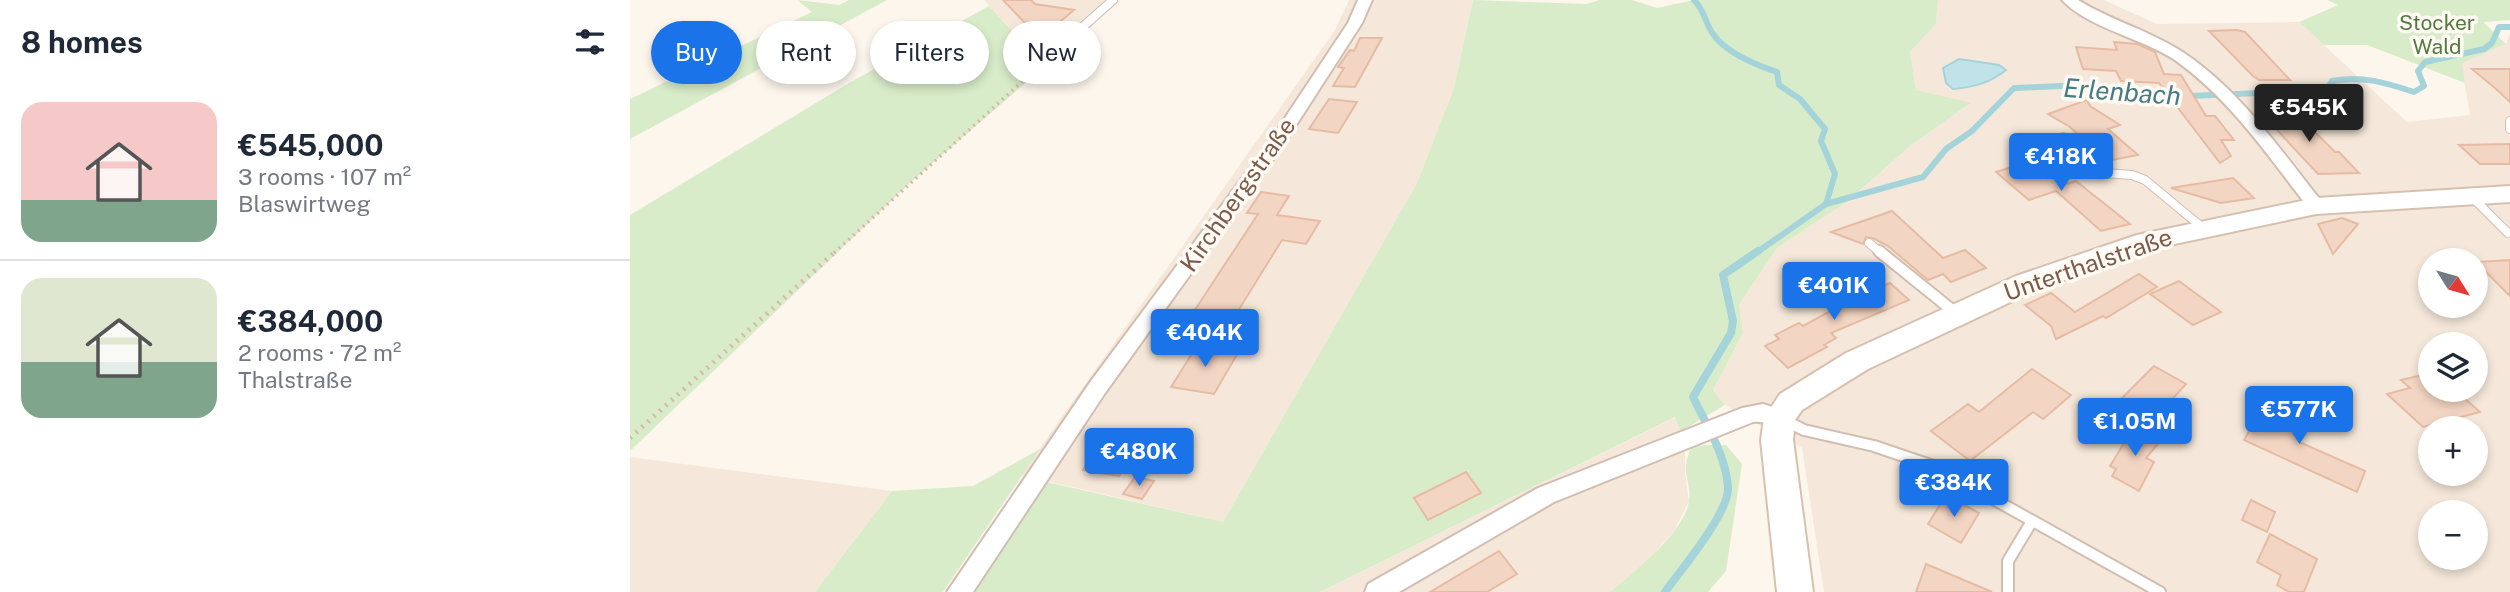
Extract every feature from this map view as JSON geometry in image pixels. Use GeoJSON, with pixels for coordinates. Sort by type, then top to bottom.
{"type":"FeatureCollection","features":[{"type":"Feature","properties":{"kind":"street","name":"Kirchbergstraße"},"geometry":{"type":"LineString","coordinates":[[959,592],[1098,387],[1276,144],[1355,23],[1365,0]]}},
{"type":"Feature","properties":{"kind":"street"},"geometry":{"type":"LineString","coordinates":[[2069,0],[2090,15],[2172,52],[2218,88],[2234,103],[2316,206]]}},
{"type":"Feature","properties":{"kind":"street","name":"Unterthalstraße"},"geometry":{"type":"LineString","coordinates":[[1780,418],[1791,402],[1857,361],[2026,283],[2146,241],[2316,206],[2510,194]]}},
{"type":"Feature","properties":{"kind":"street"},"geometry":{"type":"LineString","coordinates":[[1377,592],[1546,495],[1724,422],[1763,412],[1780,418],[1777,440],[1795,592]]}},
{"type":"Feature","properties":{"kind":"lane"},"geometry":{"type":"LineString","coordinates":[[1089,21],[1113,0]]}},
{"type":"Feature","properties":{"kind":"lane"},"geometry":{"type":"LineString","coordinates":[[2069,0],[2075,0]]}},
{"type":"Feature","properties":{"kind":"lane"},"geometry":{"type":"LineString","coordinates":[[2510,121],[2510,129]]}},
{"type":"Feature","properties":{"kind":"lane"},"geometry":{"type":"LineString","coordinates":[[2063,137],[2105,173],[2132,175],[2145,180],[2203,228]]}},
{"type":"Feature","properties":{"kind":"lane"},"geometry":{"type":"LineString","coordinates":[[2471,196],[2508,233]]}},
{"type":"Feature","properties":{"kind":"lane"},"geometry":{"type":"LineString","coordinates":[[1870,243],[1957,314]]}},
{"type":"Feature","properties":{"kind":"lane"},"geometry":{"type":"LineString","coordinates":[[1780,418],[1827,436],[1906,455],[1968,483],[2160,592]]}},
{"type":"Feature","properties":{"kind":"lane"},"geometry":{"type":"LineString","coordinates":[[2008,592],[2008,561],[2032,521]]}},
{"type":"Feature","properties":{"kind":"path"},"geometry":{"type":"LineString","coordinates":[[630,438],[1019,84]]}},
{"type":"Feature","properties":{"kind":"shaded area"},"geometry":{"type":"Polygon","coordinates":[[[984,0],[1121,0],[1097,21],[1003,21],[984,0]]]}},
{"type":"Feature","properties":{"kind":"shaded area"},"geometry":{"type":"Polygon","coordinates":[[[1349,0],[1473,0],[1454,88],[1417,183],[1223,522],[1021,475],[1335,30],[1349,0]]]}},
{"type":"Feature","properties":{"kind":"shaded area"},"geometry":{"type":"Polygon","coordinates":[[[1938,0],[2104,0],[2157,24],[2299,22],[2407,122],[2470,115],[2461,63],[2506,44],[2510,33],[2510,592],[1824,592],[1802,448],[1725,405],[1713,390],[1743,333],[1739,305],[1777,248],[1847,202],[1910,146],[1970,104],[1916,90],[1910,52],[1936,24],[1938,0]]]}},
{"type":"Feature","properties":{"kind":"shaded area"},"geometry":{"type":"Polygon","coordinates":[[[1676,417],[1685,438],[1685,474],[1689,501],[1674,531],[1645,563],[1610,592],[1320,592],[1676,417]]]}},
{"type":"Feature","properties":{"kind":"shaded area"},"geometry":{"type":"Polygon","coordinates":[[[630,457],[892,491],[815,592],[630,592],[630,457]]]}},
{"type":"Feature","properties":{"kind":"green space"},"geometry":{"type":"Polygon","coordinates":[[[797,0],[839,5],[849,0],[887,0],[848,21],[793,21],[812,12],[797,0]]]}},
{"type":"Feature","properties":{"kind":"green space"},"geometry":{"type":"Polygon","coordinates":[[[1473,0],[1586,4],[1600,0],[1632,0],[1657,8],[1694,0],[1938,0],[1936,24],[1910,52],[1916,90],[1971,103],[1910,146],[1847,202],[1777,248],[1739,305],[1743,333],[1713,390],[1725,405],[1681,431],[1675,417],[1320,592],[974,592],[1047,482],[1223,522],[1417,183],[1454,88],[1473,0]]]}},
{"type":"Feature","properties":{"kind":"green space","name":"Stocker Wald"},"geometry":{"type":"Polygon","coordinates":[[[2327,0],[2510,0],[2510,20],[2483,22],[2506,44],[2462,63],[2465,83],[2367,45],[2324,45],[2299,22],[2338,5],[2327,0]]]}},
{"type":"Feature","properties":{"kind":"green space"},"geometry":{"type":"Polygon","coordinates":[[[989,6],[1003,21],[1003,84],[1024,84],[911,182],[630,451],[630,215],[847,84],[856,84],[856,79],[870,71],[870,84],[989,84],[989,21],[962,21],[989,6]]]}},
{"type":"Feature","properties":{"kind":"green space"},"geometry":{"type":"Polygon","coordinates":[[[756,39],[756,71],[742,78],[742,45],[756,39]]]}},
{"type":"Feature","properties":{"kind":"green space"},"geometry":{"type":"Polygon","coordinates":[[[661,84],[732,84],[630,139],[630,99],[661,84]]]}},
{"type":"Feature","properties":{"kind":"green space"},"geometry":{"type":"Polygon","coordinates":[[[1726,445],[1742,464],[1726,571],[1708,592],[1610,592],[1657,551],[1678,526],[1689,501],[1686,471],[1688,457],[1691,448],[1726,445]]]}},
{"type":"Feature","properties":{"kind":"green space"},"geometry":{"type":"Polygon","coordinates":[[[1040,449],[943,592],[815,592],[892,491],[973,486],[1040,449]]]}},
{"type":"Feature","properties":{"kind":"water"},"geometry":{"type":"Polygon","coordinates":[[[1959,59],[1999,65],[2006,70],[1981,84],[1953,89],[1946,83],[1943,68],[1959,59]]]}},
{"type":"Feature","properties":{"kind":"building"},"geometry":{"type":"Polygon","coordinates":[[[1003,0],[1031,0],[1035,4],[1074,10],[1061,21],[1023,21],[1003,0]]]}},
{"type":"Feature","properties":{"kind":"building"},"geometry":{"type":"Polygon","coordinates":[[[2209,31],[2245,32],[2290,80],[2259,80],[2209,31]]]}},
{"type":"Feature","properties":{"kind":"building"},"geometry":{"type":"Polygon","coordinates":[[[1360,38],[1382,38],[1355,87],[1333,86],[1344,68],[1338,67],[1350,50],[1354,51],[1360,38]]]}},
{"type":"Feature","properties":{"kind":"building"},"geometry":{"type":"Polygon","coordinates":[[[2114,42],[2137,44],[2155,52],[2164,74],[2181,75],[2206,116],[2215,116],[2234,140],[2221,140],[2231,156],[2220,163],[2159,83],[2121,81],[2116,71],[2083,69],[2076,47],[2117,50],[2114,42]]]}},
{"type":"Feature","properties":{"kind":"building"},"geometry":{"type":"Polygon","coordinates":[[[2472,69],[2510,69],[2510,102],[2495,88],[2472,69]]]}},
{"type":"Feature","properties":{"kind":"building"},"geometry":{"type":"Polygon","coordinates":[[[1329,99],[1357,102],[1338,133],[1309,129],[1329,99]]]}},
{"type":"Feature","properties":{"kind":"building"},"geometry":{"type":"Polygon","coordinates":[[[2087,100],[2090,106],[2120,125],[2108,129],[2138,155],[2107,161],[2070,127],[2048,114],[2087,100]]]}},
{"type":"Feature","properties":{"kind":"building"},"geometry":{"type":"Polygon","coordinates":[[[2295,112],[2359,173],[2318,174],[2261,113],[2295,112]]]}},
{"type":"Feature","properties":{"kind":"building"},"geometry":{"type":"Polygon","coordinates":[[[2510,144],[2510,164],[2480,164],[2459,145],[2510,144]]]}},
{"type":"Feature","properties":{"kind":"building"},"geometry":{"type":"Polygon","coordinates":[[[2036,160],[2067,184],[2076,181],[2130,224],[2101,231],[2056,191],[2029,200],[1996,172],[2036,160]]]}},
{"type":"Feature","properties":{"kind":"building"},"geometry":{"type":"Polygon","coordinates":[[[2233,178],[2254,198],[2221,203],[2171,188],[2233,178]]]}},
{"type":"Feature","properties":{"kind":"building"},"geometry":{"type":"Polygon","coordinates":[[[1261,192],[1289,196],[1277,215],[1320,221],[1306,244],[1282,240],[1225,332],[1185,325],[1258,214],[1247,213],[1261,192]]]}},
{"type":"Feature","properties":{"kind":"building"},"geometry":{"type":"Polygon","coordinates":[[[1892,211],[1943,258],[1965,250],[1986,268],[1951,282],[1943,274],[1928,280],[1888,246],[1873,238],[1866,237],[1863,244],[1831,232],[1892,211]]]}},
{"type":"Feature","properties":{"kind":"building"},"geometry":{"type":"Polygon","coordinates":[[[2342,218],[2358,224],[2333,254],[2318,224],[2342,218]]]}},
{"type":"Feature","properties":{"kind":"building"},"geometry":{"type":"Polygon","coordinates":[[[2510,260],[2510,296],[2488,274],[2488,261],[2510,260]]]}},
{"type":"Feature","properties":{"kind":"building"},"geometry":{"type":"Polygon","coordinates":[[[2139,274],[2157,287],[2106,318],[2103,316],[2056,339],[2051,326],[2025,305],[2051,293],[2075,312],[2139,274]]]}},
{"type":"Feature","properties":{"kind":"building"},"geometry":{"type":"Polygon","coordinates":[[[2179,281],[2221,312],[2193,325],[2150,294],[2179,281]]]}},
{"type":"Feature","properties":{"kind":"building"},"geometry":{"type":"Polygon","coordinates":[[[1875,282],[1881,287],[1890,283],[1909,300],[1831,333],[1836,338],[1824,345],[1827,347],[1788,368],[1765,346],[1779,339],[1775,335],[1799,323],[1803,326],[1836,308],[1830,301],[1875,282]]]}},
{"type":"Feature","properties":{"kind":"building"},"geometry":{"type":"Polygon","coordinates":[[[1198,344],[1239,351],[1214,394],[1171,387],[1198,344]]]}},
{"type":"Feature","properties":{"kind":"building"},"geometry":{"type":"Polygon","coordinates":[[[2154,366],[2186,384],[2154,419],[2121,399],[2154,366]]]}},
{"type":"Feature","properties":{"kind":"building"},"geometry":{"type":"Polygon","coordinates":[[[2032,369],[2071,395],[2043,419],[2033,412],[1970,461],[1931,431],[1968,404],[1979,412],[2032,369]]]}},
{"type":"Feature","properties":{"kind":"building"},"geometry":{"type":"Polygon","coordinates":[[[2418,376],[2418,402],[2469,402],[2480,412],[2465,416],[2418,416],[2418,422],[2387,394],[2410,388],[2401,380],[2418,376]]]}},
{"type":"Feature","properties":{"kind":"building"},"geometry":{"type":"Polygon","coordinates":[[[2267,401],[2308,420],[2299,442],[2365,471],[2357,492],[2244,440],[2267,401]]]}},
{"type":"Feature","properties":{"kind":"building"},"geometry":{"type":"Polygon","coordinates":[[[2135,425],[2161,440],[2146,458],[2154,462],[2139,491],[2112,476],[2116,469],[2110,466],[2135,425]]]}},
{"type":"Feature","properties":{"kind":"building"},"geometry":{"type":"Polygon","coordinates":[[[1110,430],[1144,436],[1119,476],[1083,470],[1110,430]]]}},
{"type":"Feature","properties":{"kind":"building"},"geometry":{"type":"Polygon","coordinates":[[[1466,472],[1481,493],[1428,520],[1414,498],[1466,472]]]}},
{"type":"Feature","properties":{"kind":"building"},"geometry":{"type":"Polygon","coordinates":[[[1135,477],[1154,481],[1142,499],[1123,494],[1135,477]]]}},
{"type":"Feature","properties":{"kind":"building"},"geometry":{"type":"Polygon","coordinates":[[[1946,495],[1979,513],[1961,543],[1928,524],[1946,495]]]}},
{"type":"Feature","properties":{"kind":"building"},"geometry":{"type":"Polygon","coordinates":[[[2251,500],[2275,512],[2267,532],[2242,520],[2251,500]]]}},
{"type":"Feature","properties":{"kind":"building"},"geometry":{"type":"Polygon","coordinates":[[[2270,534],[2317,559],[2304,592],[2289,592],[2277,585],[2281,575],[2257,562],[2270,534]]]}},
{"type":"Feature","properties":{"kind":"building"},"geometry":{"type":"Polygon","coordinates":[[[1499,551],[1517,574],[1487,592],[1430,592],[1499,551]]]}},
{"type":"Feature","properties":{"kind":"building"},"geometry":{"type":"Polygon","coordinates":[[[1926,564],[1992,592],[1916,592],[1926,564]]]}},
{"type":"Feature","properties":{"kind":"waterway"},"geometry":{"type":"LineString","coordinates":[[1694,0],[1719,41],[1742,58],[1777,72],[1779,85],[1800,99],[1825,129],[1821,141],[1835,174],[1826,204]]}},
{"type":"Feature","properties":{"kind":"waterway","name":"Erlenbach"},"geometry":{"type":"LineString","coordinates":[[1826,204],[1923,177],[1946,149],[1972,131],[2014,88],[2088,85],[2143,98],[2327,90],[2332,81],[2364,79],[2414,92],[2424,86],[2418,71],[2425,62],[2484,49],[2492,43],[2499,27],[2510,27]]}},
{"type":"Feature","properties":{"kind":"waterway","name":"Erlenbach"},"geometry":{"type":"LineString","coordinates":[[1756,253],[1826,204]]}},
{"type":"Feature","properties":{"kind":"waterway","name":"Erlenbach"},"geometry":{"type":"LineString","coordinates":[[1665,592],[1713,526],[1726,498],[1728,487],[1724,464],[1693,397],[1731,333],[1733,321],[1723,275],[1758,251]]}}]}
